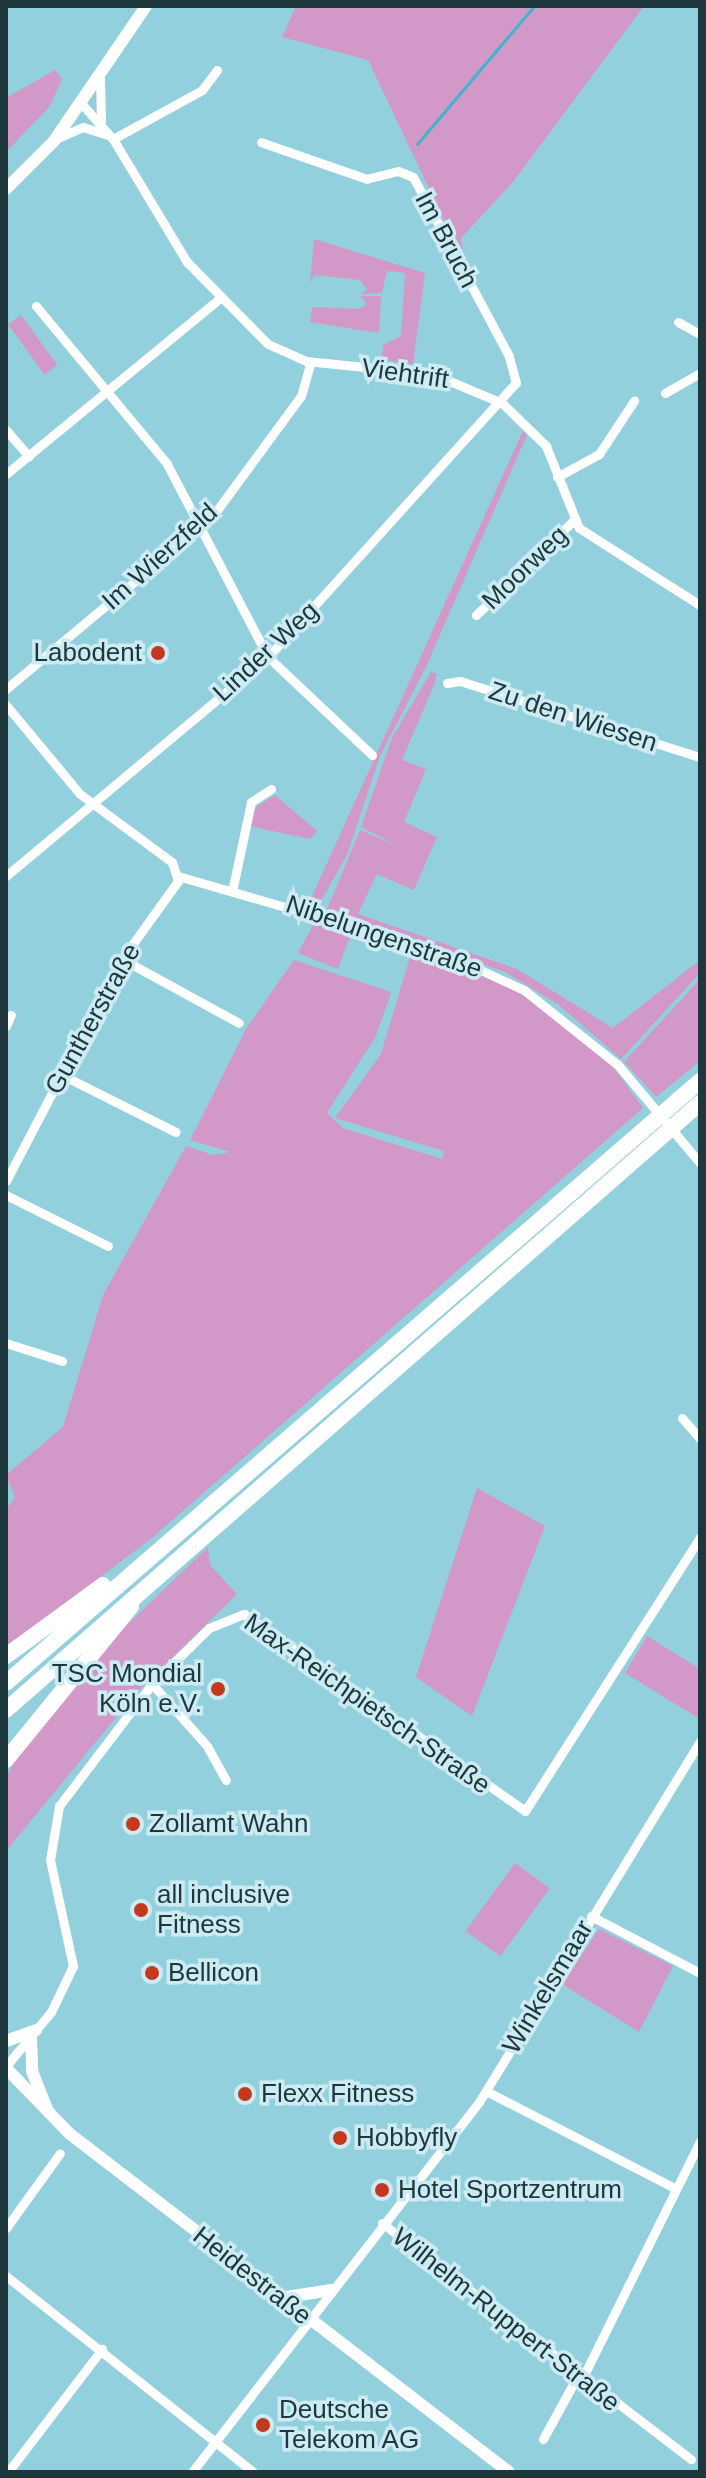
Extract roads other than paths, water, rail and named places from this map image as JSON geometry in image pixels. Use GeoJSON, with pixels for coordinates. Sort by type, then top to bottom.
{"type":"FeatureCollection","features":[{"type":"Feature","properties":{"kind":"highway"},"geometry":{"type":"LineString","coordinates":[[6,1683],[700,1081]]}},
{"type":"Feature","properties":{"kind":"highway"},"geometry":{"type":"LineString","coordinates":[[6,1710],[168,1563],[700,1103]]}},
{"type":"Feature","properties":{"kind":"highway"},"geometry":{"type":"LineString","coordinates":[[6,1656],[179,1530]]}},
{"type":"Feature","properties":{"kind":"highway"},"geometry":{"type":"LineString","coordinates":[[6,1760],[168,1563]]}},
{"type":"Feature","properties":{"kind":"main road"},"geometry":{"type":"LineString","coordinates":[[6,189],[54,141],[146,6]]}},
{"type":"Feature","properties":{"kind":"main road"},"geometry":{"type":"LineString","coordinates":[[6,2041],[34,2033],[32,2071],[52,2119]]}},
{"type":"Feature","properties":{"kind":"main road","name":"Heidestraße"},"geometry":{"type":"LineString","coordinates":[[6,2067],[52,2119],[307,2320],[509,2472]]}},
{"type":"Feature","properties":{"kind":"main road"},"geometry":{"type":"LineString","coordinates":[[279,2298],[331,2290]]}},
{"type":"Feature","properties":{"kind":"street"},"geometry":{"type":"LineString","coordinates":[[101,70],[101,124]]}},
{"type":"Feature","properties":{"kind":"street"},"geometry":{"type":"LineString","coordinates":[[54,141],[83,127],[114,141],[202,90],[217,70]]}},
{"type":"Feature","properties":{"kind":"street","name":"Viehtrift"},"geometry":{"type":"LineString","coordinates":[[81,103],[114,141],[159,226],[219,299],[273,348],[311,362],[433,374],[502,403],[542,439],[574,520],[603,547],[700,605]]}},
{"type":"Feature","properties":{"kind":"street","name":"Im Bruch"},"geometry":{"type":"LineString","coordinates":[[261,142],[367,179],[398,171],[413,177],[514,368],[516,383],[502,403]]}},
{"type":"Feature","properties":{"kind":"street"},"geometry":{"type":"LineString","coordinates":[[6,474],[219,299]]}},
{"type":"Feature","properties":{"kind":"street"},"geometry":{"type":"LineString","coordinates":[[36,306],[167,464],[268,657],[372,755]]}},
{"type":"Feature","properties":{"kind":"street"},"geometry":{"type":"LineString","coordinates":[[678,322],[700,334]]}},
{"type":"Feature","properties":{"kind":"street","name":"Im Wierzfeld"},"geometry":{"type":"LineString","coordinates":[[6,689],[201,528],[301,396],[311,362]]}},
{"type":"Feature","properties":{"kind":"street"},"geometry":{"type":"LineString","coordinates":[[665,393],[700,373]]}},
{"type":"Feature","properties":{"kind":"street"},"geometry":{"type":"LineString","coordinates":[[557,477],[599,454],[634,401]]}},
{"type":"Feature","properties":{"kind":"street","name":"Linder Weg"},"geometry":{"type":"LineString","coordinates":[[6,876],[268,657],[502,403]]}},
{"type":"Feature","properties":{"kind":"street"},"geometry":{"type":"LineString","coordinates":[[6,430],[29,456]]}},
{"type":"Feature","properties":{"kind":"street","name":"Moorweg"},"geometry":{"type":"LineString","coordinates":[[476,615],[574,520]]}},
{"type":"Feature","properties":{"kind":"street","name":"Zu den Wiesen"},"geometry":{"type":"LineString","coordinates":[[447,683],[460,681],[700,757]]}},
{"type":"Feature","properties":{"kind":"street"},"geometry":{"type":"LineString","coordinates":[[6,705],[94,805],[172,862],[178,876]]}},
{"type":"Feature","properties":{"kind":"street"},"geometry":{"type":"LineString","coordinates":[[233,887],[251,802],[271,789]]}},
{"type":"Feature","properties":{"kind":"street","name":"Nibelungenstraße"},"geometry":{"type":"LineString","coordinates":[[178,876],[233,887],[500,977],[573,1024],[645,1097],[700,1163]]}},
{"type":"Feature","properties":{"kind":"street","name":"Guntherstraße"},"geometry":{"type":"LineString","coordinates":[[6,1181],[122,959],[173,894],[178,876]]}},
{"type":"Feature","properties":{"kind":"street"},"geometry":{"type":"LineString","coordinates":[[122,959],[239,1023]]}},
{"type":"Feature","properties":{"kind":"street"},"geometry":{"type":"LineString","coordinates":[[6,1026],[11,1015]]}},
{"type":"Feature","properties":{"kind":"street"},"geometry":{"type":"LineString","coordinates":[[62,1075],[176,1132]]}},
{"type":"Feature","properties":{"kind":"street"},"geometry":{"type":"LineString","coordinates":[[6,1195],[108,1246]]}},
{"type":"Feature","properties":{"kind":"street"},"geometry":{"type":"LineString","coordinates":[[6,1343],[62,1361]]}},
{"type":"Feature","properties":{"kind":"street"},"geometry":{"type":"LineString","coordinates":[[682,1418],[700,1439]]}},
{"type":"Feature","properties":{"kind":"street","name":"Max-Reichpietsch-Straße"},"geometry":{"type":"LineString","coordinates":[[6,2067],[34,2033],[73,1966],[50,1860],[59,1806],[152,1684],[209,1628],[244,1614],[525,1811],[700,1537]]}},
{"type":"Feature","properties":{"kind":"street"},"geometry":{"type":"LineString","coordinates":[[152,1684],[207,1746],[226,1780]]}},
{"type":"Feature","properties":{"kind":"street","name":"Winkelsmaar"},"geometry":{"type":"LineString","coordinates":[[382,2223],[486,2091],[700,1741]]}},
{"type":"Feature","properties":{"kind":"street"},"geometry":{"type":"LineString","coordinates":[[591,1916],[700,1973]]}},
{"type":"Feature","properties":{"kind":"street"},"geometry":{"type":"LineString","coordinates":[[486,2091],[675,2188]]}},
{"type":"Feature","properties":{"kind":"street"},"geometry":{"type":"LineString","coordinates":[[543,2439],[579,2379],[700,2141]]}},
{"type":"Feature","properties":{"kind":"street"},"geometry":{"type":"LineString","coordinates":[[6,2228],[60,2153]]}},
{"type":"Feature","properties":{"kind":"street","name":"Wilhelm-Ruppert-Straße"},"geometry":{"type":"LineString","coordinates":[[192,2472],[382,2223],[579,2379],[691,2459]]}},
{"type":"Feature","properties":{"kind":"street"},"geometry":{"type":"LineString","coordinates":[[6,2276],[102,2349],[253,2472]]}},
{"type":"Feature","properties":{"kind":"street"},"geometry":{"type":"LineString","coordinates":[[8,2472],[102,2349]]}},
{"type":"Feature","properties":{"kind":"waterway"},"geometry":{"type":"LineString","coordinates":[[417,144],[534,6]]}},
{"type":"Feature","properties":{"kind":"place","name":"Labodent"},"geometry":{"type":"Point","coordinates":[158,653]}},
{"type":"Feature","properties":{"kind":"place","name":"TSC Mondial Köln e.V."},"geometry":{"type":"Point","coordinates":[218,1689]}},
{"type":"Feature","properties":{"kind":"place","name":"Zollamt Wahn"},"geometry":{"type":"Point","coordinates":[133,1824]}},
{"type":"Feature","properties":{"kind":"place","name":"all inclusive Fitness"},"geometry":{"type":"Point","coordinates":[141,1910]}},
{"type":"Feature","properties":{"kind":"place","name":"Bellicon"},"geometry":{"type":"Point","coordinates":[152,1973]}},
{"type":"Feature","properties":{"kind":"place","name":"Flexx Fitness"},"geometry":{"type":"Point","coordinates":[245,2094]}},
{"type":"Feature","properties":{"kind":"place","name":"Hobbyfly"},"geometry":{"type":"Point","coordinates":[340,2138]}},
{"type":"Feature","properties":{"kind":"place","name":"Hotel Sportzentrum"},"geometry":{"type":"Point","coordinates":[382,2190]}},
{"type":"Feature","properties":{"kind":"place","name":"Deutsche Telekom AG"},"geometry":{"type":"Point","coordinates":[263,2425]}}]}
